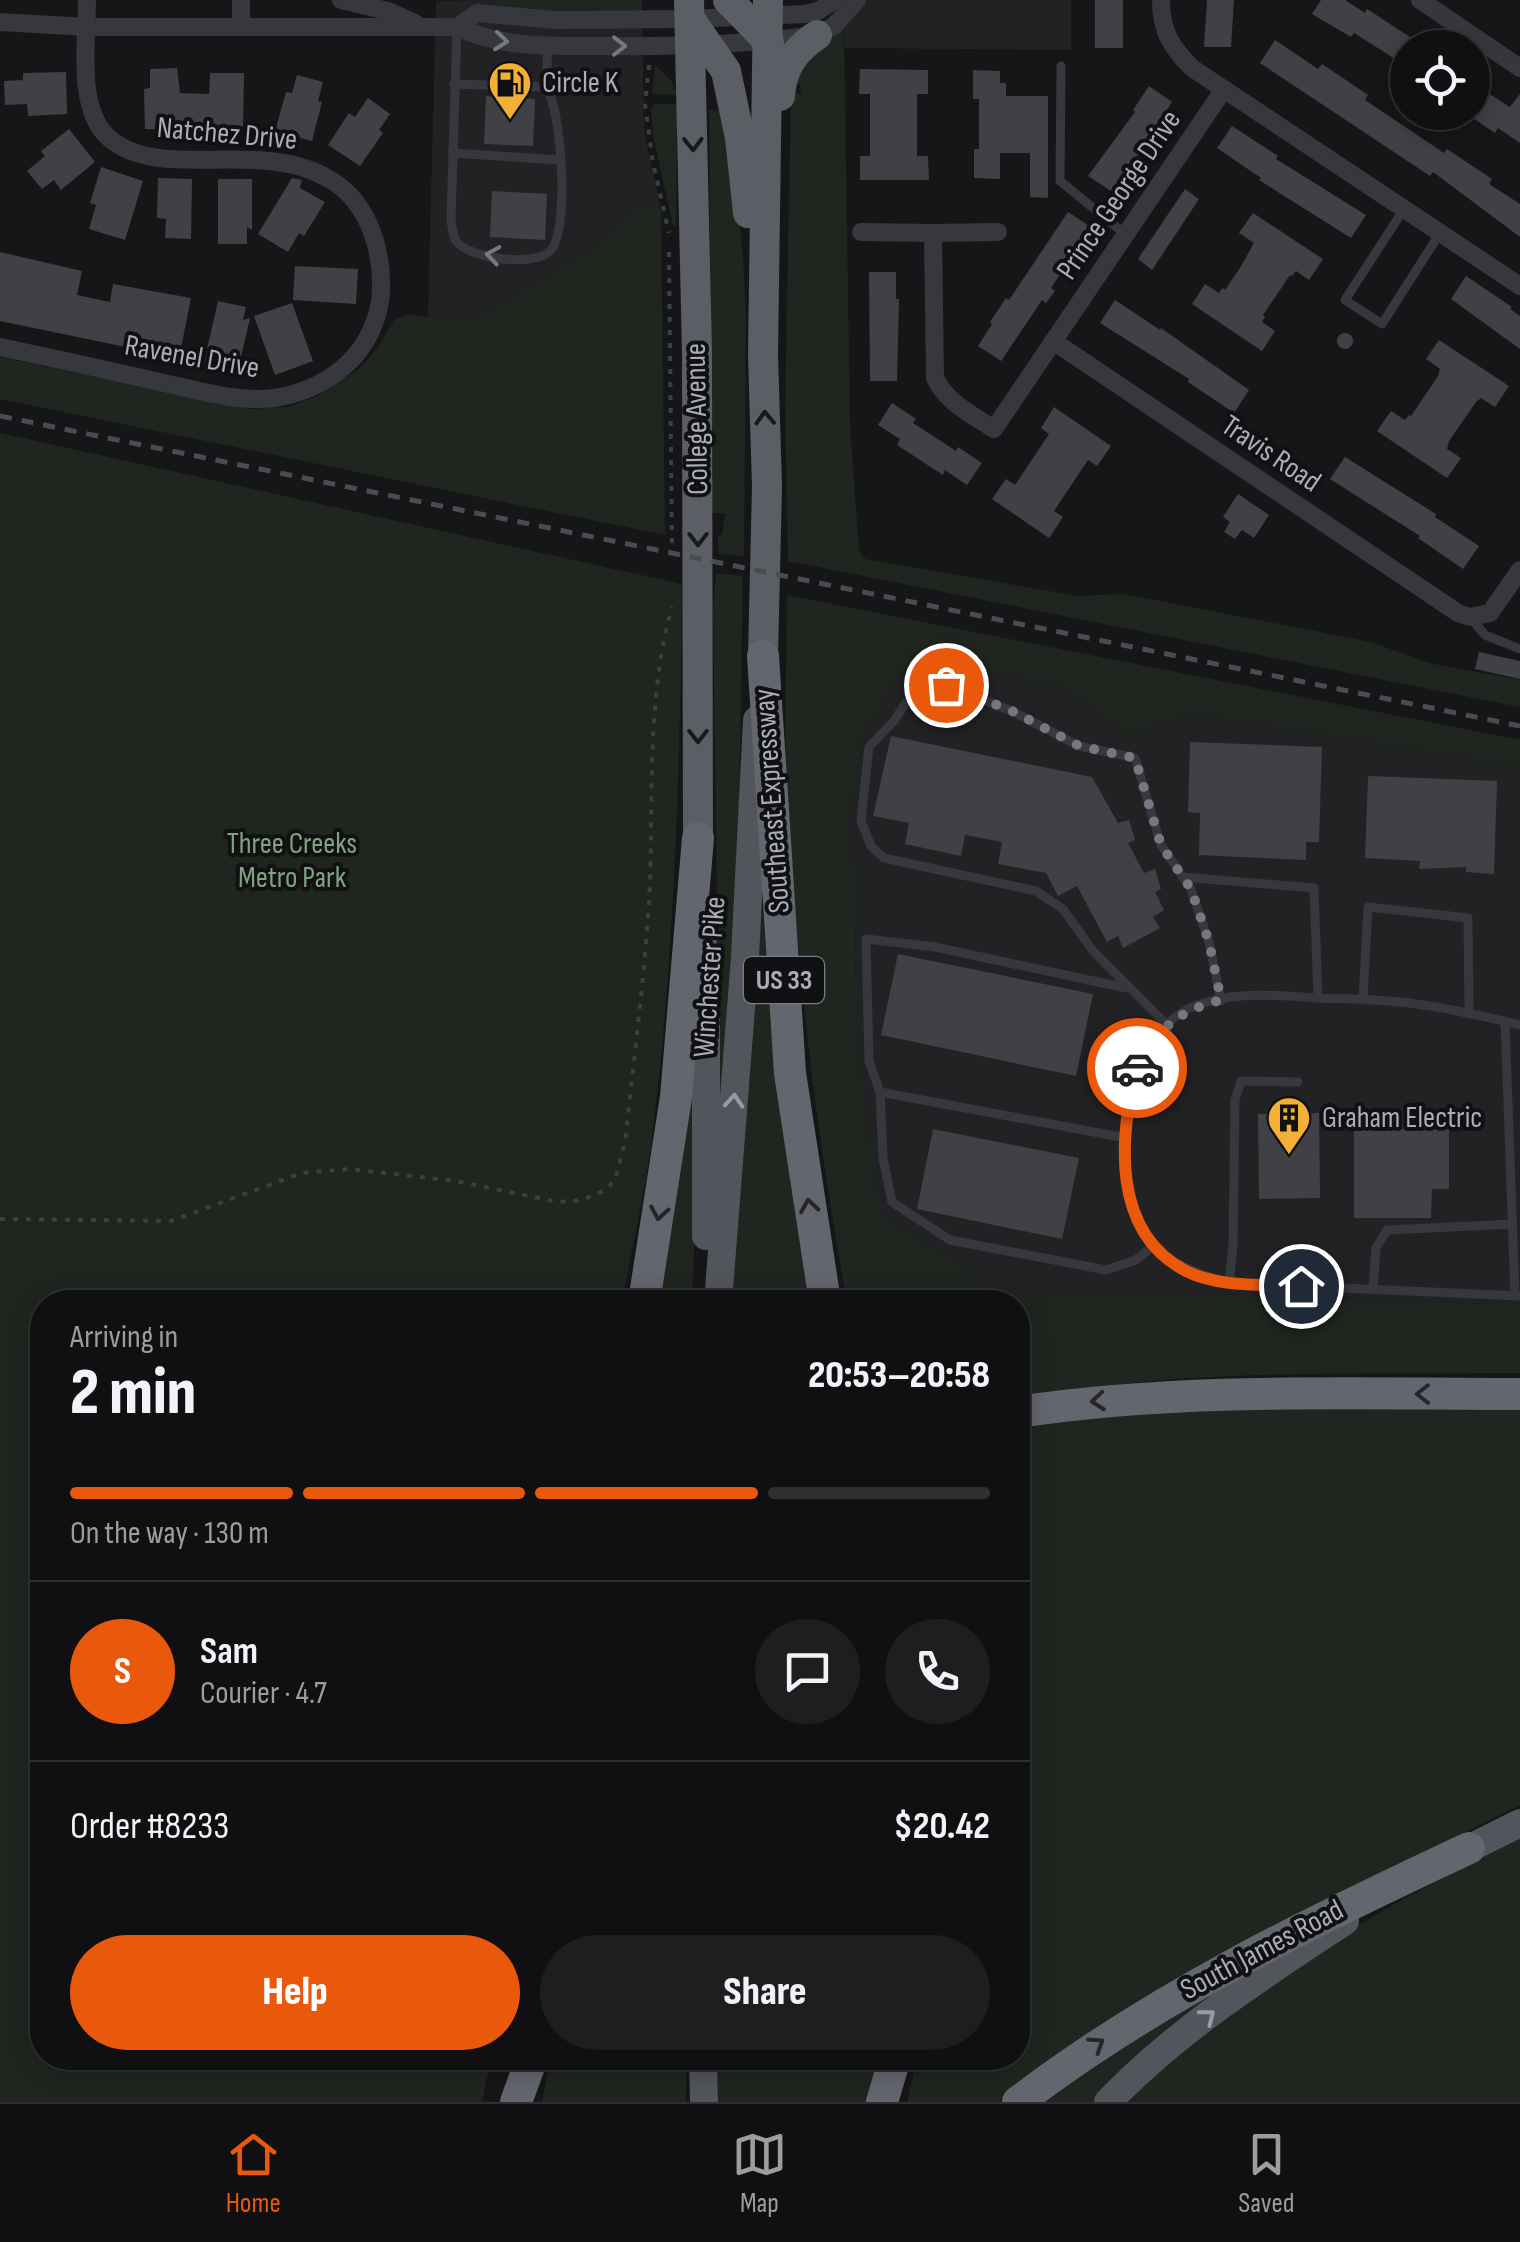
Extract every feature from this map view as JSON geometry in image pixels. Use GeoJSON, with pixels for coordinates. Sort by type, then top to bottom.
{"type":"FeatureCollection","features":[{"type":"Feature","properties":{"kind":"highway","name":"US 33"},"geometry":{"type":"LineString","coordinates":[[755,14],[764,227],[767,486],[763,656]]}},
{"type":"Feature","properties":{"kind":"highway"},"geometry":{"type":"LineString","coordinates":[[694,28],[726,71],[740,138],[763,355]]}},
{"type":"Feature","properties":{"kind":"highway","name":"College Avenue"},"geometry":{"type":"LineString","coordinates":[[694,28],[698,838]]}},
{"type":"Feature","properties":{"kind":"highway"},"geometry":{"type":"LineString","coordinates":[[764,227],[780,176],[781,79],[799,48],[817,35]]}},
{"type":"Feature","properties":{"kind":"highway","name":"Southeast Expressway"},"geometry":{"type":"LineString","coordinates":[[763,656],[790,1073],[823,1290]]}},
{"type":"Feature","properties":{"kind":"highway"},"geometry":{"type":"LineString","coordinates":[[646,1290],[676,1097],[698,838]]}},
{"type":"Feature","properties":{"kind":"highway"},"geometry":{"type":"LineString","coordinates":[[1030,1410],[1092,1401],[1202,1396],[1520,1394]]}},
{"type":"Feature","properties":{"kind":"highway","name":"South James Road"},"geometry":{"type":"LineString","coordinates":[[1018,2102],[1079,2056],[1225,1966],[1469,1848]]}},
{"type":"Feature","properties":{"kind":"highway"},"geometry":{"type":"LineString","coordinates":[[514,2102],[515,2070]]}},
{"type":"Feature","properties":{"kind":"highway"},"geometry":{"type":"LineString","coordinates":[[514,2102],[527,2070]]}},
{"type":"Feature","properties":{"kind":"highway"},"geometry":{"type":"LineString","coordinates":[[882,2102],[891,2070]]}},
{"type":"Feature","properties":{"kind":"main road","name":"Winchester Pike"},"geometry":{"type":"LineString","coordinates":[[719,1290],[763,656]]}},
{"type":"Feature","properties":{"kind":"main road","name":"Winchester Pike"},"geometry":{"type":"LineString","coordinates":[[698,838],[706,1011],[708,1200],[704,1290]]}},
{"type":"Feature","properties":{"kind":"main road","name":"South James Road"},"geometry":{"type":"LineString","coordinates":[[1469,1848],[1520,1823]]}},
{"type":"Feature","properties":{"kind":"main road"},"geometry":{"type":"LineString","coordinates":[[1108,2102],[1168,2046],[1242,1988],[1360,1911],[1469,1848]]}},
{"type":"Feature","properties":{"kind":"main road"},"geometry":{"type":"LineString","coordinates":[[704,2070],[704,2102]]}},
{"type":"Feature","properties":{"kind":"street","name":"Natchez Drive"},"geometry":{"type":"LineString","coordinates":[[87,0],[86,72],[91,112],[105,135],[144,156],[290,161],[338,184],[364,214],[380,258],[382,292]]}},
{"type":"Feature","properties":{"kind":"street"},"geometry":{"type":"LineString","coordinates":[[240,27],[241,0]]}},
{"type":"Feature","properties":{"kind":"street"},"geometry":{"type":"LineString","coordinates":[[341,0],[388,11],[425,27]]}},
{"type":"Feature","properties":{"kind":"street"},"geometry":{"type":"LineString","coordinates":[[457,27],[477,14],[694,28],[755,14],[818,11],[835,0]]}},
{"type":"Feature","properties":{"kind":"street"},"geometry":{"type":"LineString","coordinates":[[0,22],[87,26],[457,27],[482,39],[548,46],[694,28],[755,14],[817,35],[834,26],[857,0]]}},
{"type":"Feature","properties":{"kind":"street"},"geometry":{"type":"LineString","coordinates":[[1161,0],[1161,18],[1170,47],[1192,68],[1520,286]]}},
{"type":"Feature","properties":{"kind":"street"},"geometry":{"type":"LineString","coordinates":[[1420,0],[1520,68]]}},
{"type":"Feature","properties":{"kind":"street","name":"Prince George Drive"},"geometry":{"type":"LineString","coordinates":[[933,233],[936,378],[942,392],[994,428],[1224,90]]}},
{"type":"Feature","properties":{"kind":"street"},"geometry":{"type":"LineString","coordinates":[[861,232],[998,232]]}},
{"type":"Feature","properties":{"kind":"street","name":"Ravenel Drive"},"geometry":{"type":"LineString","coordinates":[[0,347],[226,397],[272,398],[318,386],[349,362],[372,330],[382,292]]}},
{"type":"Feature","properties":{"kind":"street","name":"Travis Road"},"geometry":{"type":"LineString","coordinates":[[1053,341],[1464,615]]}},
{"type":"Feature","properties":{"kind":"street"},"geometry":{"type":"LineString","coordinates":[[1464,615],[1490,614],[1520,570]]}},
{"type":"Feature","properties":{"kind":"lane"},"geometry":{"type":"LineString","coordinates":[[457,27],[451,219],[454,237],[460,245],[487,258],[534,258],[546,255],[556,244],[561,216],[560,160],[554,97],[546,87],[548,46]]}},
{"type":"Feature","properties":{"kind":"lane"},"geometry":{"type":"LineString","coordinates":[[1061,66],[1060,181],[1126,234]]}},
{"type":"Feature","properties":{"kind":"lane"},"geometry":{"type":"LineString","coordinates":[[454,84],[546,87]]}},
{"type":"Feature","properties":{"kind":"lane"},"geometry":{"type":"LineString","coordinates":[[452,153],[560,160]]}},
{"type":"Feature","properties":{"kind":"lane"},"geometry":{"type":"LineString","coordinates":[[1404,209],[1345,300],[1382,324],[1440,233]]}},
{"type":"Feature","properties":{"kind":"lane"},"geometry":{"type":"LineString","coordinates":[[1464,615],[1485,635],[1520,649]]}},
{"type":"Feature","properties":{"kind":"lane"},"geometry":{"type":"LineString","coordinates":[[1168,1026],[1092,952],[1063,910],[1036,891],[884,858],[871,846],[861,821],[869,747],[914,692],[946,685],[1012,711],[1079,746],[1135,758],[1161,845],[1191,889],[1209,942],[1221,1000]]}},
{"type":"Feature","properties":{"kind":"lane"},"geometry":{"type":"LineString","coordinates":[[1183,877],[1314,888],[1318,998]]}},
{"type":"Feature","properties":{"kind":"lane"},"geometry":{"type":"LineString","coordinates":[[1363,1000],[1368,907],[1468,918],[1468,1014]]}},
{"type":"Feature","properties":{"kind":"lane"},"geometry":{"type":"LineString","coordinates":[[1129,988],[936,947],[866,939],[868,1061],[880,1092],[883,1158],[892,1202],[950,1240],[1106,1270],[1136,1260],[1154,1245]]}},
{"type":"Feature","properties":{"kind":"lane"},"geometry":{"type":"LineString","coordinates":[[1506,1022],[1518,1296],[1230,1283],[1186,1271],[1154,1245],[1132,1212],[1125,1177],[1126,1138],[1128,1104],[1137,1066],[1160,1033],[1188,1010],[1248,994],[1408,1003],[1468,1014],[1506,1022],[1520,1025]]}},
{"type":"Feature","properties":{"kind":"lane"},"geometry":{"type":"LineString","coordinates":[[1230,1283],[1235,1100],[1241,1081],[1298,1082]]}},
{"type":"Feature","properties":{"kind":"lane"},"geometry":{"type":"LineString","coordinates":[[1508,1088],[1520,1088]]}},
{"type":"Feature","properties":{"kind":"lane"},"geometry":{"type":"LineString","coordinates":[[880,1092],[1126,1138]]}},
{"type":"Feature","properties":{"kind":"lane"},"geometry":{"type":"LineString","coordinates":[[1373,1288],[1376,1248],[1387,1230],[1513,1224]]}},
{"type":"Feature","properties":{"kind":"path"},"geometry":{"type":"LineString","coordinates":[[649,62],[645,104],[669,234]]}},
{"type":"Feature","properties":{"kind":"path"},"geometry":{"type":"LineString","coordinates":[[669,249],[672,562]]}},
{"type":"Feature","properties":{"kind":"path"},"geometry":{"type":"LineString","coordinates":[[0,1219],[171,1221],[302,1173],[349,1169],[456,1181],[558,1202],[582,1200],[605,1190],[620,1168],[624,1142],[650,888],[654,728],[661,646],[674,600]]}},
{"type":"Feature","properties":{"kind":"shaded area"},"geometry":{"type":"Polygon","coordinates":[[[484,0],[547,11],[642,10],[644,130],[661,211],[643,205],[596,246],[481,315],[461,322],[428,317],[436,1],[484,0]]]}},
{"type":"Feature","properties":{"kind":"shaded area"},"geometry":{"type":"Polygon","coordinates":[[[838,0],[1071,0],[1071,50],[845,48],[838,0]]]}},
{"type":"Feature","properties":{"kind":"shaded area"},"geometry":{"type":"Polygon","coordinates":[[[927,662],[1059,683],[1129,735],[1195,713],[1520,766],[1520,1305],[1220,1294],[1030,1298],[1030,1290],[1000,1290],[875,1213],[876,1191],[855,1022],[856,872],[849,822],[862,738],[892,685],[927,662]]]}},
{"type":"Feature","properties":{"kind":"green space"},"geometry":{"type":"Polygon","coordinates":[[[484,0],[642,0],[642,10],[547,11],[484,0]]]}},
{"type":"Feature","properties":{"kind":"green space"},"geometry":{"type":"Polygon","coordinates":[[[844,28],[850,425],[859,550],[865,559],[1078,596],[1124,594],[1371,642],[1429,663],[1520,680],[1520,707],[788,561],[785,407],[791,95],[801,93],[800,84],[790,84],[792,71],[844,28]]]}},
{"type":"Feature","properties":{"kind":"green space"},"geometry":{"type":"Polygon","coordinates":[[[655,65],[672,82],[677,95],[652,94],[655,65]]]}},
{"type":"Feature","properties":{"kind":"green space"},"geometry":{"type":"Polygon","coordinates":[[[655,104],[677,104],[676,226],[653,135],[651,108],[655,104]]]}},
{"type":"Feature","properties":{"kind":"green space"},"geometry":{"type":"Polygon","coordinates":[[[709,110],[725,111],[743,253],[744,556],[719,554],[717,538],[722,534],[725,513],[712,513],[709,110]]]}},
{"type":"Feature","properties":{"kind":"green space"},"geometry":{"type":"Polygon","coordinates":[[[643,204],[661,211],[665,535],[0,399],[0,357],[249,409],[288,407],[318,396],[360,368],[394,320],[407,314],[461,322],[481,315],[596,246],[643,204]]]}},
{"type":"Feature","properties":{"kind":"green space","name":"Three Creeks Metro Park"},"geometry":{"type":"Polygon","coordinates":[[[0,433],[682,584],[678,792],[666,1000],[649,1159],[624,1290],[30,1290],[30,2070],[489,2070],[482,2102],[0,2102],[0,433]]]}},
{"type":"Feature","properties":{"kind":"green space"},"geometry":{"type":"Polygon","coordinates":[[[716,573],[743,576],[737,930],[720,1116],[713,610],[716,573]]]}},
{"type":"Feature","properties":{"kind":"green space"},"geometry":{"type":"Polygon","coordinates":[[[787,595],[1520,740],[1520,766],[1195,713],[1129,735],[1059,683],[927,662],[892,685],[862,738],[849,822],[856,872],[855,1022],[876,1213],[1000,1290],[845,1290],[825,1170],[800,971],[785,749],[787,595]]]}},
{"type":"Feature","properties":{"kind":"green space"},"geometry":{"type":"Polygon","coordinates":[[[761,890],[771,1024],[810,1290],[730,1290],[761,890]]]}},
{"type":"Feature","properties":{"kind":"green space"},"geometry":{"type":"Polygon","coordinates":[[[692,1064],[696,1202],[692,1290],[658,1290],[692,1064]]]}},
{"type":"Feature","properties":{"kind":"green space"},"geometry":{"type":"Polygon","coordinates":[[[1220,1294],[1520,1305],[1520,1373],[1205,1377],[1030,1397],[1030,1298],[1220,1294]]]}},
{"type":"Feature","properties":{"kind":"green space"},"geometry":{"type":"Polygon","coordinates":[[[1520,1405],[1520,1805],[1229,1950],[1050,2062],[998,2102],[907,2102],[914,2070],[1030,2070],[1030,1427],[1050,1420],[1111,1412],[1520,1405]]]}},
{"type":"Feature","properties":{"kind":"green space"},"geometry":{"type":"Polygon","coordinates":[[[1520,1839],[1520,2102],[1125,2102],[1215,2022],[1311,1954],[1413,1894],[1520,1839]]]}},
{"type":"Feature","properties":{"kind":"green space"},"geometry":{"type":"Polygon","coordinates":[[[1243,1966],[1097,2102],[1038,2102],[1243,1966]]]}},
{"type":"Feature","properties":{"kind":"green space"},"geometry":{"type":"Polygon","coordinates":[[[549,2070],[686,2070],[686,2102],[542,2102],[549,2070]]]}},
{"type":"Feature","properties":{"kind":"green space"},"geometry":{"type":"Polygon","coordinates":[[[718,2070],[879,2070],[870,2102],[718,2102],[718,2070]]]}},
{"type":"Feature","properties":{"kind":"building"},"geometry":{"type":"Polygon","coordinates":[[[1095,0],[1123,0],[1123,48],[1095,48],[1095,0]]]}},
{"type":"Feature","properties":{"kind":"building"},"geometry":{"type":"Polygon","coordinates":[[[1207,0],[1234,0],[1231,47],[1204,47],[1207,0]]]}},
{"type":"Feature","properties":{"kind":"building"},"geometry":{"type":"Polygon","coordinates":[[[1321,0],[1345,0],[1399,30],[1390,30],[1390,56],[1354,33],[1351,37],[1312,14],[1321,0]]]}},
{"type":"Feature","properties":{"kind":"building"},"geometry":{"type":"Polygon","coordinates":[[[1275,40],[1318,69],[1322,64],[1368,95],[1365,100],[1390,117],[1390,130],[1410,130],[1492,179],[1489,184],[1520,204],[1520,237],[1433,172],[1430,176],[1260,63],[1275,40]]]}},
{"type":"Feature","properties":{"kind":"building"},"geometry":{"type":"Polygon","coordinates":[[[177,68],[180,93],[209,94],[210,73],[244,73],[243,132],[145,129],[144,89],[150,88],[150,69],[177,68]]]}},
{"type":"Feature","properties":{"kind":"building"},"geometry":{"type":"Polygon","coordinates":[[[860,69],[928,70],[928,94],[917,94],[917,156],[928,156],[929,180],[860,180],[860,156],[870,156],[870,94],[859,94],[860,69]]]}},
{"type":"Feature","properties":{"kind":"building"},"geometry":{"type":"Polygon","coordinates":[[[973,70],[1000,71],[1000,83],[1006,83],[1006,96],[1048,96],[1048,198],[1030,197],[1030,153],[1000,153],[1000,179],[974,178],[974,149],[979,149],[979,99],[973,99],[973,70]]]}},
{"type":"Feature","properties":{"kind":"building"},"geometry":{"type":"Polygon","coordinates":[[[66,72],[67,114],[28,116],[27,104],[5,105],[4,81],[23,80],[23,73],[66,72]]]}},
{"type":"Feature","properties":{"kind":"building"},"geometry":{"type":"Polygon","coordinates":[[[297,75],[323,82],[312,141],[275,131],[286,92],[292,93],[297,75]]]}},
{"type":"Feature","properties":{"kind":"building"},"geometry":{"type":"Polygon","coordinates":[[[1149,86],[1172,102],[1111,191],[1088,176],[1149,86]]]}},
{"type":"Feature","properties":{"kind":"building"},"geometry":{"type":"Polygon","coordinates":[[[1490,94],[1510,107],[1520,94],[1520,143],[1498,128],[1495,133],[1490,130],[1490,94]]]}},
{"type":"Feature","properties":{"kind":"building","name":"Circle K"},"geometry":{"type":"Polygon","coordinates":[[[486,96],[535,99],[533,146],[484,144],[486,96]]]}},
{"type":"Feature","properties":{"kind":"building"},"geometry":{"type":"Polygon","coordinates":[[[368,98],[390,114],[379,130],[383,133],[360,166],[328,145],[349,113],[355,117],[368,98]]]}},
{"type":"Feature","properties":{"kind":"building"},"geometry":{"type":"Polygon","coordinates":[[[1232,126],[1278,156],[1276,159],[1366,215],[1351,238],[1259,180],[1217,148],[1232,126]]]}},
{"type":"Feature","properties":{"kind":"building"},"geometry":{"type":"Polygon","coordinates":[[[69,129],[95,162],[61,190],[54,180],[42,189],[27,171],[45,156],[41,151],[69,129]]]}},
{"type":"Feature","properties":{"kind":"building"},"geometry":{"type":"Polygon","coordinates":[[[101,167],[143,181],[125,240],[89,229],[96,205],[90,203],[101,167]]]}},
{"type":"Feature","properties":{"kind":"building"},"geometry":{"type":"Polygon","coordinates":[[[158,178],[192,179],[191,239],[165,238],[166,219],[157,218],[158,178]]]}},
{"type":"Feature","properties":{"kind":"building"},"geometry":{"type":"Polygon","coordinates":[[[292,178],[302,180],[300,188],[325,202],[304,236],[299,233],[288,252],[258,234],[292,178]]]}},
{"type":"Feature","properties":{"kind":"building"},"geometry":{"type":"Polygon","coordinates":[[[218,179],[252,179],[252,230],[247,227],[247,244],[218,244],[218,179]]]}},
{"type":"Feature","properties":{"kind":"building"},"geometry":{"type":"Polygon","coordinates":[[[1185,189],[1199,199],[1152,270],[1138,259],[1185,189]]]}},
{"type":"Feature","properties":{"kind":"building"},"geometry":{"type":"Polygon","coordinates":[[[492,191],[547,194],[545,240],[490,237],[492,191]]]}},
{"type":"Feature","properties":{"kind":"building"},"geometry":{"type":"Polygon","coordinates":[[[1068,212],[1091,227],[1051,288],[1055,291],[1046,303],[1042,300],[1001,361],[978,346],[1006,298],[1009,300],[1068,212]]]}},
{"type":"Feature","properties":{"kind":"building"},"geometry":{"type":"Polygon","coordinates":[[[1253,213],[1323,259],[1309,280],[1296,271],[1290,275],[1263,315],[1262,322],[1275,331],[1262,351],[1192,304],[1205,284],[1219,293],[1222,288],[1225,290],[1240,268],[1254,243],[1239,233],[1253,213]]]}},
{"type":"Feature","properties":{"kind":"building"},"geometry":{"type":"Polygon","coordinates":[[[0,252],[82,271],[77,295],[110,302],[113,284],[191,298],[179,358],[0,321],[0,252]]]}},
{"type":"Feature","properties":{"kind":"building"},"geometry":{"type":"Polygon","coordinates":[[[295,266],[358,269],[356,304],[293,300],[295,266]]]}},
{"type":"Feature","properties":{"kind":"building"},"geometry":{"type":"Polygon","coordinates":[[[869,272],[896,272],[897,381],[870,381],[869,272]]]}},
{"type":"Feature","properties":{"kind":"building"},"geometry":{"type":"Polygon","coordinates":[[[1466,276],[1520,316],[1520,349],[1451,299],[1466,276]]]}},
{"type":"Feature","properties":{"kind":"building"},"geometry":{"type":"Polygon","coordinates":[[[1115,300],[1249,390],[1234,413],[1189,379],[1100,323],[1115,300]]]}},
{"type":"Feature","properties":{"kind":"building"},"geometry":{"type":"Polygon","coordinates":[[[218,301],[246,307],[243,320],[250,318],[238,370],[204,362],[218,301]]]}},
{"type":"Feature","properties":{"kind":"building"},"geometry":{"type":"Polygon","coordinates":[[[292,303],[313,361],[275,375],[254,316],[292,303]]]}},
{"type":"Feature","properties":{"kind":"building"},"geometry":{"type":"Polygon","coordinates":[[[1345,333],[1353,341],[1345,349],[1337,341],[1345,333]]]}},
{"type":"Feature","properties":{"kind":"building"},"geometry":{"type":"Polygon","coordinates":[[[1439,340],[1509,386],[1495,407],[1481,398],[1476,402],[1449,441],[1447,449],[1461,458],[1447,478],[1377,431],[1391,411],[1405,420],[1411,416],[1438,376],[1440,369],[1426,359],[1439,340]]]}},
{"type":"Feature","properties":{"kind":"building"},"geometry":{"type":"Polygon","coordinates":[[[892,403],[916,419],[913,423],[982,463],[967,485],[945,470],[943,475],[897,445],[900,439],[878,425],[892,403]]]}},
{"type":"Feature","properties":{"kind":"building"},"geometry":{"type":"Polygon","coordinates":[[[1054,407],[1111,446],[1097,466],[1088,460],[1054,511],[1063,517],[1049,538],[992,499],[1006,479],[1015,485],[1049,434],[1041,428],[1054,407]]]}},
{"type":"Feature","properties":{"kind":"building"},"geometry":{"type":"Polygon","coordinates":[[[1345,457],[1479,546],[1463,569],[1420,536],[1330,479],[1345,457]]]}},
{"type":"Feature","properties":{"kind":"building"},"geometry":{"type":"Polygon","coordinates":[[[1238,494],[1269,515],[1254,538],[1242,530],[1235,539],[1224,532],[1230,522],[1223,517],[1238,494]]]}},
{"type":"Feature","properties":{"kind":"building"},"geometry":{"type":"Polygon","coordinates":[[[1479,652],[1520,661],[1520,679],[1475,669],[1479,652]]]}},
{"type":"Feature","properties":{"kind":"building"},"geometry":{"type":"Polygon","coordinates":[[[891,736],[1092,777],[1118,823],[1129,820],[1135,840],[1128,843],[1144,873],[1155,869],[1161,889],[1155,892],[1164,910],[1153,917],[1160,928],[1123,948],[1118,936],[1107,942],[1077,886],[1058,896],[1046,873],[998,864],[1002,842],[965,835],[961,856],[905,844],[909,823],[873,816],[891,736]]]}},
{"type":"Feature","properties":{"kind":"building"},"geometry":{"type":"Polygon","coordinates":[[[1190,742],[1322,747],[1319,842],[1306,842],[1306,860],[1199,855],[1200,813],[1188,812],[1190,742]]]}},
{"type":"Feature","properties":{"kind":"building"},"geometry":{"type":"Polygon","coordinates":[[[1368,776],[1497,781],[1494,874],[1466,872],[1466,867],[1419,869],[1420,861],[1365,858],[1368,776]]]}},
{"type":"Feature","properties":{"kind":"building"},"geometry":{"type":"Polygon","coordinates":[[[898,954],[1093,994],[1076,1076],[881,1035],[898,954]]]}},
{"type":"Feature","properties":{"kind":"building","name":"Graham Electric"},"geometry":{"type":"Polygon","coordinates":[[[1319,1113],[1320,1198],[1259,1199],[1258,1114],[1319,1113]]]}},
{"type":"Feature","properties":{"kind":"building"},"geometry":{"type":"Polygon","coordinates":[[[1354,1115],[1449,1115],[1449,1189],[1432,1189],[1431,1218],[1354,1218],[1354,1115]]]}},
{"type":"Feature","properties":{"kind":"building"},"geometry":{"type":"Polygon","coordinates":[[[933,1129],[1079,1158],[1062,1239],[917,1209],[933,1129]]]}},
{"type":"Feature","properties":{"kind":"railway"},"geometry":{"type":"LineString","coordinates":[[0,416],[1520,726]]}},
{"type":"Feature","properties":{"kind":"way so far"},"geometry":{"type":"LineString","coordinates":[[946,685],[1012,711],[1079,746],[1135,758],[1161,845],[1191,889],[1209,942],[1221,1000],[1188,1010],[1160,1033],[1137,1068]]}},
{"type":"Feature","properties":{"kind":"place","name":"Circle K"},"geometry":{"type":"Point","coordinates":[510,121]}},
{"type":"Feature","properties":{"kind":"place","name":"Graham Electric"},"geometry":{"type":"Point","coordinates":[1289,1156]}},
{"type":"Feature","properties":{"kind":"route"},"geometry":{"type":"LineString","coordinates":[[1137,1068],[1128,1104],[1125,1177],[1132,1212],[1151,1243],[1186,1271],[1230,1283],[1301,1286]]}}]}
